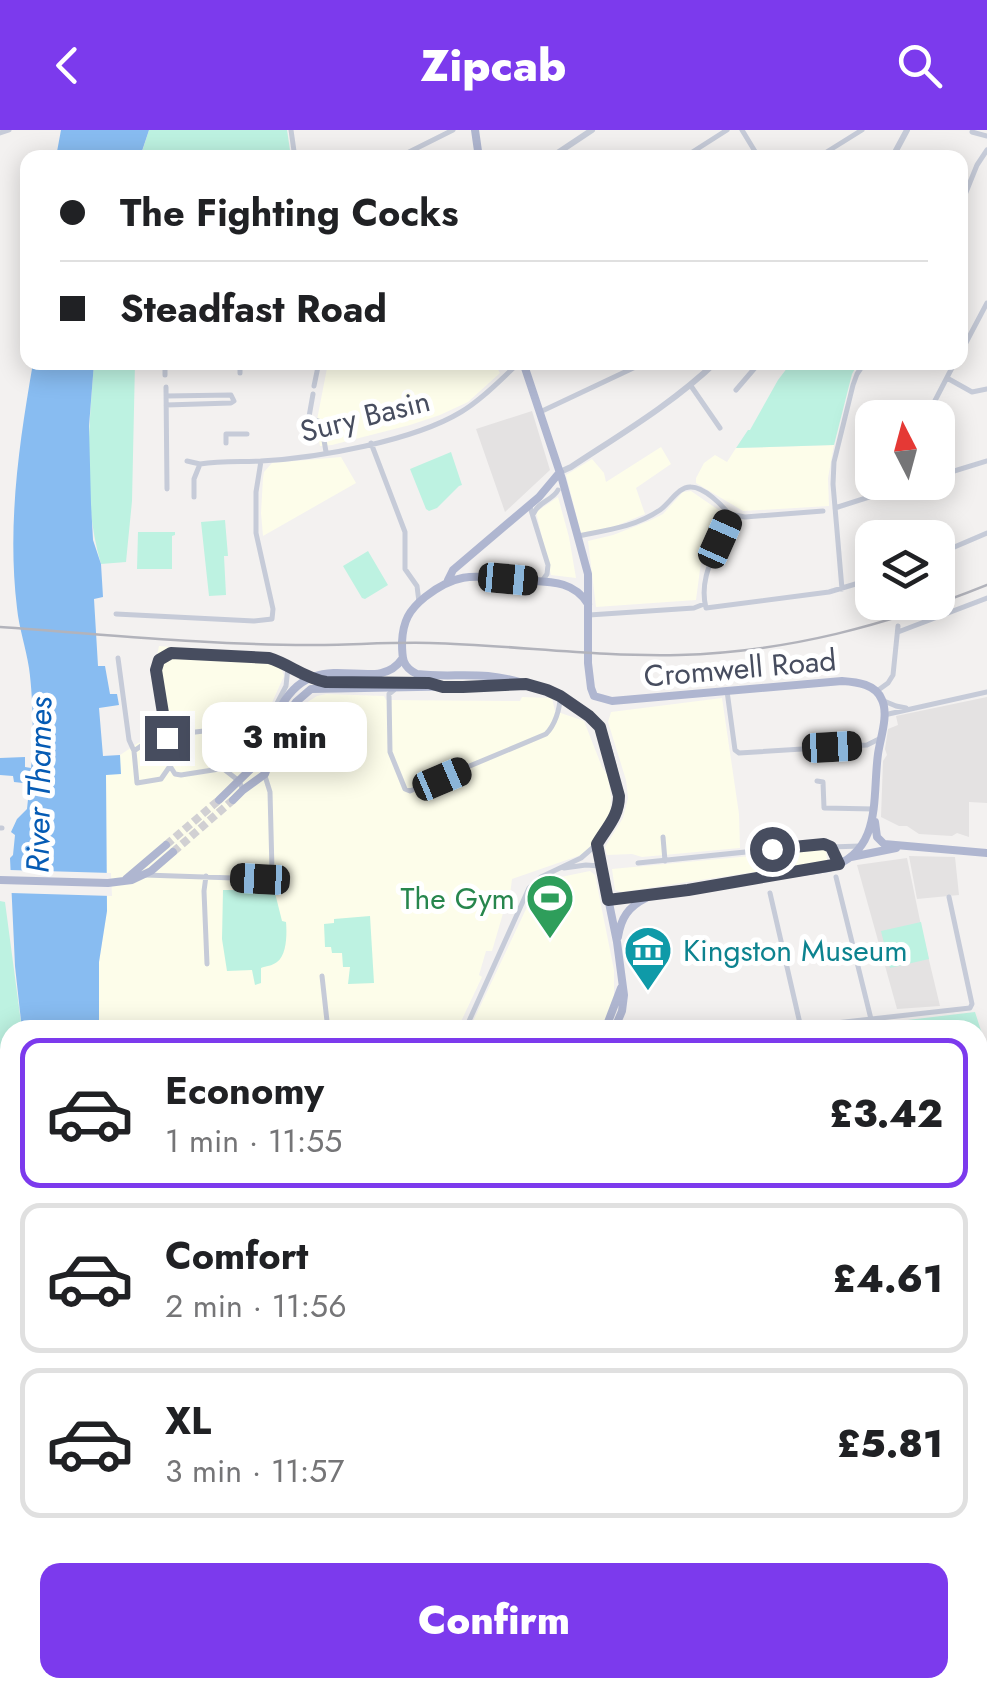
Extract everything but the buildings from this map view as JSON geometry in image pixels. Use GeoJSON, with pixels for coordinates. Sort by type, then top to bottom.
{"type":"FeatureCollection","features":[{"type":"Feature","properties":{"kind":"main road"},"geometry":{"type":"LineString","coordinates":[[525,370],[560,472],[588,574],[588,615]]}},
{"type":"Feature","properties":{"kind":"main road"},"geometry":{"type":"LineString","coordinates":[[233,800],[259,761],[270,727],[291,690],[324,672],[380,674],[397,667],[402,659],[407,616],[448,580],[453,570],[540,497],[560,472]]}},
{"type":"Feature","properties":{"kind":"main road"},"geometry":{"type":"LineString","coordinates":[[540,497],[562,490]]}},
{"type":"Feature","properties":{"kind":"main road"},"geometry":{"type":"LineString","coordinates":[[448,580],[474,576],[568,585],[588,604]]}},
{"type":"Feature","properties":{"kind":"main road","name":"Cromwell Road"},"geometry":{"type":"LineString","coordinates":[[588,615],[591,688],[594,696],[605,701],[842,681],[860,683],[880,696]]}},
{"type":"Feature","properties":{"kind":"main road"},"geometry":{"type":"LineString","coordinates":[[402,659],[408,670],[416,674],[486,676],[547,690],[589,716],[602,731],[619,796],[614,819],[597,844],[617,942],[624,1001],[620,1020]]}},
{"type":"Feature","properties":{"kind":"main road"},"geometry":{"type":"LineString","coordinates":[[220,800],[266,774],[277,716],[311,689],[494,688],[526,684]]}},
{"type":"Feature","properties":{"kind":"main road"},"geometry":{"type":"LineString","coordinates":[[851,857],[870,832],[874,813],[884,716],[880,696]]}},
{"type":"Feature","properties":{"kind":"main road"},"geometry":{"type":"LineString","coordinates":[[874,813],[876,832],[884,844],[987,852]]}},
{"type":"Feature","properties":{"kind":"main road"},"geometry":{"type":"LineString","coordinates":[[608,900],[839,864],[851,857],[901,846]]}},
{"type":"Feature","properties":{"kind":"main road"},"geometry":{"type":"LineString","coordinates":[[0,880],[122,881],[138,876],[158,865],[170,848],[145,865],[138,876]]}},
{"type":"Feature","properties":{"kind":"main road"},"geometry":{"type":"LineString","coordinates":[[617,942],[624,916],[636,903],[654,895]]}},
{"type":"Feature","properties":{"kind":"main road"},"geometry":{"type":"LineString","coordinates":[[610,1020],[622,984]]}},
{"type":"Feature","properties":{"kind":"street"},"geometry":{"type":"LineString","coordinates":[[0,133],[9,130]]}},
{"type":"Feature","properties":{"kind":"street"},"geometry":{"type":"LineString","coordinates":[[414,150],[453,130]]}},
{"type":"Feature","properties":{"kind":"street"},"geometry":{"type":"LineString","coordinates":[[562,150],[592,130]]}},
{"type":"Feature","properties":{"kind":"street"},"geometry":{"type":"LineString","coordinates":[[696,150],[727,130]]}},
{"type":"Feature","properties":{"kind":"street"},"geometry":{"type":"LineString","coordinates":[[830,150],[862,130]]}},
{"type":"Feature","properties":{"kind":"street"},"geometry":{"type":"LineString","coordinates":[[972,132],[987,136]]}},
{"type":"Feature","properties":{"kind":"street"},"geometry":{"type":"LineString","coordinates":[[968,187],[987,150]]}},
{"type":"Feature","properties":{"kind":"street"},"geometry":{"type":"LineString","coordinates":[[968,339],[987,304]]}},
{"type":"Feature","properties":{"kind":"street"},"geometry":{"type":"LineString","coordinates":[[165,370],[165,375]]}},
{"type":"Feature","properties":{"kind":"street"},"geometry":{"type":"LineString","coordinates":[[311,441],[308,418],[318,370]]}},
{"type":"Feature","properties":{"kind":"street","name":"Sury Basin"},"geometry":{"type":"LineString","coordinates":[[167,461],[262,461],[405,436],[468,407],[512,370]]}},
{"type":"Feature","properties":{"kind":"street"},"geometry":{"type":"LineString","coordinates":[[540,412],[629,370]]}},
{"type":"Feature","properties":{"kind":"street"},"geometry":{"type":"LineString","coordinates":[[560,472],[663,407],[708,370]]}},
{"type":"Feature","properties":{"kind":"street"},"geometry":{"type":"LineString","coordinates":[[736,390],[753,370]]}},
{"type":"Feature","properties":{"kind":"street"},"geometry":{"type":"LineString","coordinates":[[842,589],[833,484],[837,448],[853,385],[861,370]]}},
{"type":"Feature","properties":{"kind":"street"},"geometry":{"type":"LineString","coordinates":[[935,400],[952,370]]}},
{"type":"Feature","properties":{"kind":"street"},"geometry":{"type":"LineString","coordinates":[[947,378],[972,392],[987,389]]}},
{"type":"Feature","properties":{"kind":"street"},"geometry":{"type":"LineString","coordinates":[[691,386],[720,428]]}},
{"type":"Feature","properties":{"kind":"street"},"geometry":{"type":"LineString","coordinates":[[166,387],[168,489]]}},
{"type":"Feature","properties":{"kind":"street"},"geometry":{"type":"LineString","coordinates":[[166,396],[231,395],[234,401],[166,404]]}},
{"type":"Feature","properties":{"kind":"street"},"geometry":{"type":"LineString","coordinates":[[308,418],[321,422],[326,452]]}},
{"type":"Feature","properties":{"kind":"street"},"geometry":{"type":"LineString","coordinates":[[226,443],[226,434],[247,434]]}},
{"type":"Feature","properties":{"kind":"street"},"geometry":{"type":"LineString","coordinates":[[370,443],[405,532],[405,569],[418,589],[419,602]]}},
{"type":"Feature","properties":{"kind":"street"},"geometry":{"type":"LineString","coordinates":[[226,451],[226,461]]}},
{"type":"Feature","properties":{"kind":"street"},"geometry":{"type":"LineString","coordinates":[[955,470],[987,460]]}},
{"type":"Feature","properties":{"kind":"street"},"geometry":{"type":"LineString","coordinates":[[116,614],[272,619],[256,533],[256,492],[262,461]]}},
{"type":"Feature","properties":{"kind":"street"},"geometry":{"type":"LineString","coordinates":[[194,497],[194,478],[200,464]]}},
{"type":"Feature","properties":{"kind":"street"},"geometry":{"type":"LineString","coordinates":[[578,536],[621,529],[649,517],[690,486],[729,514],[745,517],[824,511]]}},
{"type":"Feature","properties":{"kind":"street"},"geometry":{"type":"LineString","coordinates":[[533,516],[534,509],[562,490]]}},
{"type":"Feature","properties":{"kind":"street"},"geometry":{"type":"LineString","coordinates":[[835,508],[860,500]]}},
{"type":"Feature","properties":{"kind":"street"},"geometry":{"type":"LineString","coordinates":[[530,504],[548,570],[542,582]]}},
{"type":"Feature","properties":{"kind":"street"},"geometry":{"type":"LineString","coordinates":[[729,514],[705,577],[706,608],[855,585]]}},
{"type":"Feature","properties":{"kind":"street"},"geometry":{"type":"LineString","coordinates":[[955,547],[987,533]]}},
{"type":"Feature","properties":{"kind":"street"},"geometry":{"type":"LineString","coordinates":[[909,708],[896,706],[880,696],[893,675],[898,629],[987,598]]}},
{"type":"Feature","properties":{"kind":"street"},"geometry":{"type":"LineString","coordinates":[[588,615],[694,608],[704,604]]}},
{"type":"Feature","properties":{"kind":"street"},"geometry":{"type":"LineString","coordinates":[[138,876],[266,878],[272,870],[270,792],[259,761],[181,774],[175,774],[170,766],[156,670],[162,656],[171,653],[256,657],[281,662],[309,678],[326,682],[418,682],[443,687]]}},
{"type":"Feature","properties":{"kind":"street"},"geometry":{"type":"LineString","coordinates":[[118,658],[137,783],[161,779],[170,766]]}},
{"type":"Feature","properties":{"kind":"street"},"geometry":{"type":"LineString","coordinates":[[277,716],[288,667]]}},
{"type":"Feature","properties":{"kind":"street"},"geometry":{"type":"LineString","coordinates":[[396,688],[389,694],[390,752],[406,789],[416,790],[542,736],[553,724],[560,696]]}},
{"type":"Feature","properties":{"kind":"street"},"geometry":{"type":"LineString","coordinates":[[726,690],[736,752],[862,745],[880,739]]}},
{"type":"Feature","properties":{"kind":"street"},"geometry":{"type":"LineString","coordinates":[[884,716],[987,692]]}},
{"type":"Feature","properties":{"kind":"street"},"geometry":{"type":"LineString","coordinates":[[186,732],[270,727]]}},
{"type":"Feature","properties":{"kind":"street"},"geometry":{"type":"LineString","coordinates":[[134,751],[167,738]]}},
{"type":"Feature","properties":{"kind":"street"},"geometry":{"type":"LineString","coordinates":[[223,768],[241,785]]}},
{"type":"Feature","properties":{"kind":"street"},"geometry":{"type":"LineString","coordinates":[[817,781],[823,782],[820,810],[874,813]]}},
{"type":"Feature","properties":{"kind":"street"},"geometry":{"type":"LineString","coordinates":[[663,837],[665,861]]}},
{"type":"Feature","properties":{"kind":"street"},"geometry":{"type":"LineString","coordinates":[[562,869],[597,844]]}},
{"type":"Feature","properties":{"kind":"street"},"geometry":{"type":"LineString","coordinates":[[638,863],[802,845],[860,846]]}},
{"type":"Feature","properties":{"kind":"street"},"geometry":{"type":"LineString","coordinates":[[831,847],[839,864]]}},
{"type":"Feature","properties":{"kind":"street"},"geometry":{"type":"LineString","coordinates":[[470,1020],[529,888],[541,877],[562,869],[586,864],[600,866]]}},
{"type":"Feature","properties":{"kind":"street"},"geometry":{"type":"LineString","coordinates":[[145,865],[158,865],[170,874]]}},
{"type":"Feature","properties":{"kind":"street"},"geometry":{"type":"LineString","coordinates":[[206,876],[208,964]]}},
{"type":"Feature","properties":{"kind":"street"},"geometry":{"type":"LineString","coordinates":[[836,877],[871,1019]]}},
{"type":"Feature","properties":{"kind":"street"},"geometry":{"type":"LineString","coordinates":[[762,898],[771,894],[799,1020]]}},
{"type":"Feature","properties":{"kind":"street"},"geometry":{"type":"LineString","coordinates":[[863,1020],[970,1008],[949,896]]}},
{"type":"Feature","properties":{"kind":"street"},"geometry":{"type":"LineString","coordinates":[[322,976],[327,1020]]}},
{"type":"Feature","properties":{"kind":"shaded area"},"geometry":{"type":"Polygon","coordinates":[[[327,370],[500,373],[468,402],[410,425],[320,446],[316,425],[327,370]]]}},
{"type":"Feature","properties":{"kind":"shaded area"},"geometry":{"type":"Polygon","coordinates":[[[532,411],[550,470],[505,512],[476,429],[532,411]]]}},
{"type":"Feature","properties":{"kind":"shaded area"},"geometry":{"type":"Polygon","coordinates":[[[834,445],[828,478],[829,506],[743,511],[696,483],[704,463],[715,455],[727,462],[736,448],[834,445]]]}},
{"type":"Feature","properties":{"kind":"shaded area"},"geometry":{"type":"Polygon","coordinates":[[[661,447],[671,464],[636,488],[645,514],[611,528],[581,533],[566,475],[592,459],[606,482],[661,447]]]}},
{"type":"Feature","properties":{"kind":"shaded area"},"geometry":{"type":"Polygon","coordinates":[[[341,457],[356,483],[263,536],[263,478],[272,463],[341,457]]]}},
{"type":"Feature","properties":{"kind":"shaded area"},"geometry":{"type":"Polygon","coordinates":[[[691,491],[720,511],[722,518],[701,562],[696,600],[596,607],[588,541],[649,521],[663,514],[683,492],[691,491]]]}},
{"type":"Feature","properties":{"kind":"shaded area"},"geometry":{"type":"Polygon","coordinates":[[[558,497],[576,578],[551,575],[536,512],[558,497]]]}},
{"type":"Feature","properties":{"kind":"shaded area"},"geometry":{"type":"Polygon","coordinates":[[[159,646],[277,656],[284,676],[270,707],[293,723],[306,703],[326,694],[384,696],[386,700],[552,698],[555,711],[584,721],[608,776],[610,813],[581,855],[512,879],[508,910],[504,910],[492,951],[486,951],[479,975],[482,977],[462,1020],[99,1020],[99,962],[107,911],[106,774],[120,774],[120,755],[138,743],[162,735],[152,664],[159,646]]]}},
{"type":"Feature","properties":{"kind":"shaded area"},"geometry":{"type":"Polygon","coordinates":[[[987,697],[987,803],[969,802],[969,837],[957,833],[919,834],[881,817],[883,761],[887,755],[888,729],[898,725],[896,716],[987,697]]]}},
{"type":"Feature","properties":{"kind":"shaded area"},"geometry":{"type":"Polygon","coordinates":[[[722,698],[739,814],[740,848],[642,857],[607,855],[605,847],[623,818],[628,798],[608,722],[611,712],[722,698]]]}},
{"type":"Feature","properties":{"kind":"shaded area"},"geometry":{"type":"Polygon","coordinates":[[[826,849],[827,861],[615,890],[612,869],[826,849]]]}},
{"type":"Feature","properties":{"kind":"shaded area"},"geometry":{"type":"Polygon","coordinates":[[[909,856],[955,857],[959,895],[917,899],[909,856]]]}},
{"type":"Feature","properties":{"kind":"shaded area"},"geometry":{"type":"Polygon","coordinates":[[[907,858],[940,1006],[897,1009],[857,865],[907,858]]]}},
{"type":"Feature","properties":{"kind":"shaded area"},"geometry":{"type":"Polygon","coordinates":[[[590,871],[595,875],[614,970],[614,999],[606,1020],[474,1020],[535,890],[556,878],[590,871]]]}},
{"type":"Feature","properties":{"kind":"green space"},"geometry":{"type":"Polygon","coordinates":[[[149,130],[287,130],[290,150],[143,150],[149,130]]]}},
{"type":"Feature","properties":{"kind":"green space"},"geometry":{"type":"Polygon","coordinates":[[[93,370],[135,370],[132,501],[126,562],[101,564],[95,540],[88,464],[93,370]]]}},
{"type":"Feature","properties":{"kind":"green space"},"geometry":{"type":"Polygon","coordinates":[[[786,370],[854,370],[834,445],[736,448],[786,370]]]}},
{"type":"Feature","properties":{"kind":"green space"},"geometry":{"type":"Polygon","coordinates":[[[451,452],[462,485],[429,511],[410,469],[451,452]]]}},
{"type":"Feature","properties":{"kind":"green space"},"geometry":{"type":"Polygon","coordinates":[[[225,520],[226,595],[209,596],[201,522],[225,520]]]}},
{"type":"Feature","properties":{"kind":"green space"},"geometry":{"type":"Polygon","coordinates":[[[138,532],[175,532],[172,569],[137,569],[138,532]]]}},
{"type":"Feature","properties":{"kind":"green space"},"geometry":{"type":"Polygon","coordinates":[[[368,551],[388,585],[365,599],[343,566],[368,551]]]}},
{"type":"Feature","properties":{"kind":"green space"},"geometry":{"type":"Polygon","coordinates":[[[274,889],[282,921],[286,922],[283,954],[275,963],[261,968],[261,983],[255,985],[252,970],[227,971],[222,939],[223,890],[274,889]]]}},
{"type":"Feature","properties":{"kind":"green space"},"geometry":{"type":"Polygon","coordinates":[[[0,901],[5,902],[21,1020],[0,1020],[0,901]]]}},
{"type":"Feature","properties":{"kind":"green space"},"geometry":{"type":"Polygon","coordinates":[[[370,916],[374,983],[348,984],[350,967],[343,967],[342,953],[332,953],[331,947],[325,947],[324,924],[334,923],[334,919],[370,916]]]}},
{"type":"Feature","properties":{"kind":"green space"},"geometry":{"type":"Polygon","coordinates":[[[921,922],[929,959],[890,968],[881,931],[921,922]]]}},
{"type":"Feature","properties":{"kind":"green space"},"geometry":{"type":"Polygon","coordinates":[[[975,1012],[978,1020],[907,1020],[975,1012]]]}},
{"type":"Feature","properties":{"kind":"water"},"geometry":{"type":"Polygon","coordinates":[[[61,130],[149,130],[142,150],[57,150],[61,130]]]}},
{"type":"Feature","properties":{"kind":"water","name":"River Thames"},"geometry":{"type":"Polygon","coordinates":[[[32,370],[93,370],[89,426],[91,504],[103,597],[94,599],[98,666],[105,666],[110,694],[117,694],[119,705],[99,708],[103,756],[120,755],[121,774],[106,775],[107,911],[99,962],[99,1020],[21,1020],[10,858],[15,835],[11,832],[27,809],[30,780],[14,782],[13,776],[0,775],[0,758],[25,757],[25,767],[31,768],[31,692],[14,577],[19,454],[32,370]]]}},
{"type":"Feature","properties":{"kind":"pier"},"geometry":{"type":"Polygon","coordinates":[[[6,866],[10,870],[111,873],[112,896],[5,896],[6,866]]]}},
{"type":"Feature","properties":{"kind":"tunnel"},"geometry":{"type":"LineString","coordinates":[[166,845],[219,800]]}},
{"type":"Feature","properties":{"kind":"tunnel"},"geometry":{"type":"LineString","coordinates":[[173,852],[233,800]]}},
{"type":"Feature","properties":{"kind":"railway"},"geometry":{"type":"LineString","coordinates":[[0,627],[232,643],[430,643],[679,655],[759,648],[836,634],[987,585]]}},
{"type":"Feature","properties":{"kind":"place","name":"The Gym"},"geometry":{"type":"Point","coordinates":[550,940]}},
{"type":"Feature","properties":{"kind":"place","name":"Kingston Museum"},"geometry":{"type":"Point","coordinates":[648,992]}},
{"type":"Feature","properties":{"kind":"route"},"geometry":{"type":"LineString","coordinates":[[167,738],[156,670],[162,656],[171,653],[269,658],[326,682],[494,688],[526,684],[560,696],[589,716],[602,731],[619,796],[614,819],[597,844],[608,900],[839,864],[831,847],[824,844],[772,849]]}}]}
